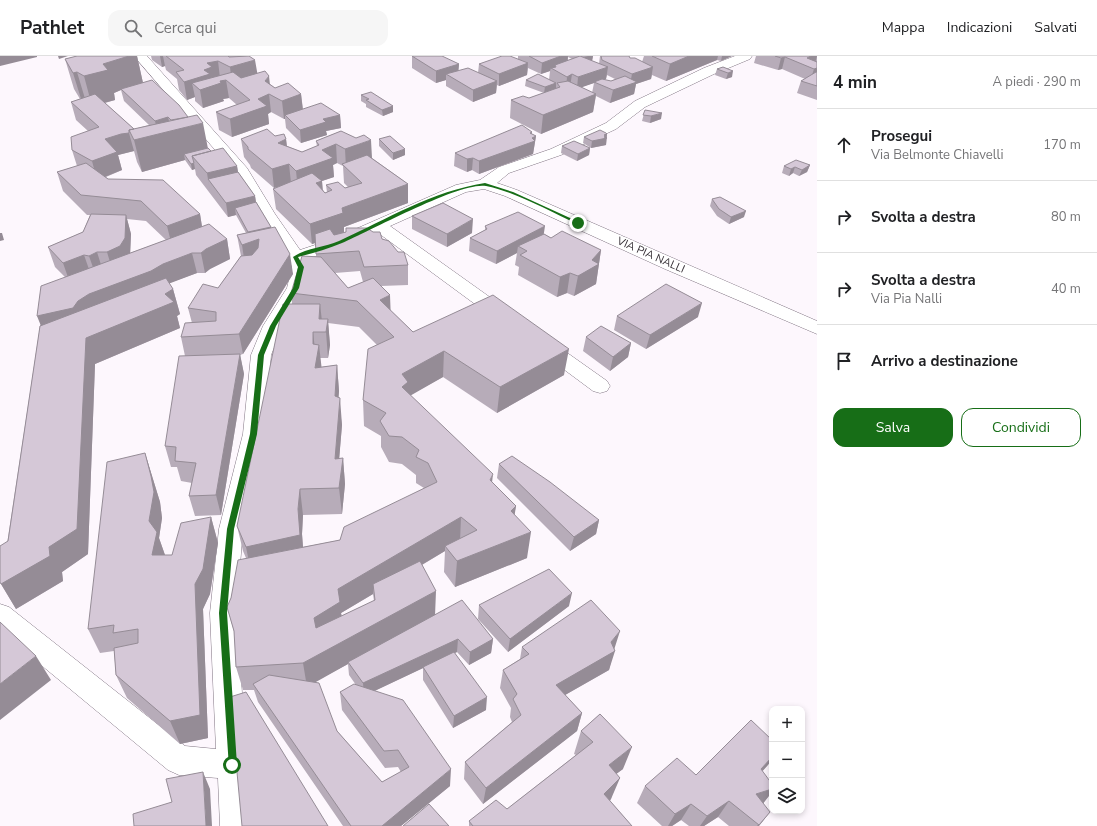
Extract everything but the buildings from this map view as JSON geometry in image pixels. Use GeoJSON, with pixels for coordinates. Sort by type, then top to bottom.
{"type":"FeatureCollection","features":[{"type":"Feature","properties":{"kind":"street"},"geometry":{"type":"LineString","coordinates":[[140,56],[242,171],[267,215],[291,248],[301,267],[296,288],[273,326],[261,355],[254,434],[231,529],[223,613],[236,826]]}},
{"type":"Feature","properties":{"kind":"street"},"geometry":{"type":"LineString","coordinates":[[296,257],[339,243],[432,200],[462,188],[485,184],[504,170],[556,152],[611,126],[640,104],[709,71],[746,56]]}},
{"type":"Feature","properties":{"kind":"street","name":"VIA PIA NALLI"},"geometry":{"type":"LineString","coordinates":[[485,184],[511,193],[671,265],[817,328]]}},
{"type":"Feature","properties":{"kind":"street"},"geometry":{"type":"LineString","coordinates":[[378,226],[600,386]]}},
{"type":"Feature","properties":{"kind":"street"},"geometry":{"type":"LineString","coordinates":[[0,615],[179,760],[232,765]]}},
{"type":"Feature","properties":{"kind":"route"},"geometry":{"type":"LineString","coordinates":[[232,765],[223,613],[231,529],[254,434],[261,355],[273,326],[296,288],[301,267],[296,257],[339,243],[432,200],[462,188],[485,184],[511,193],[578,223]]}}]}
